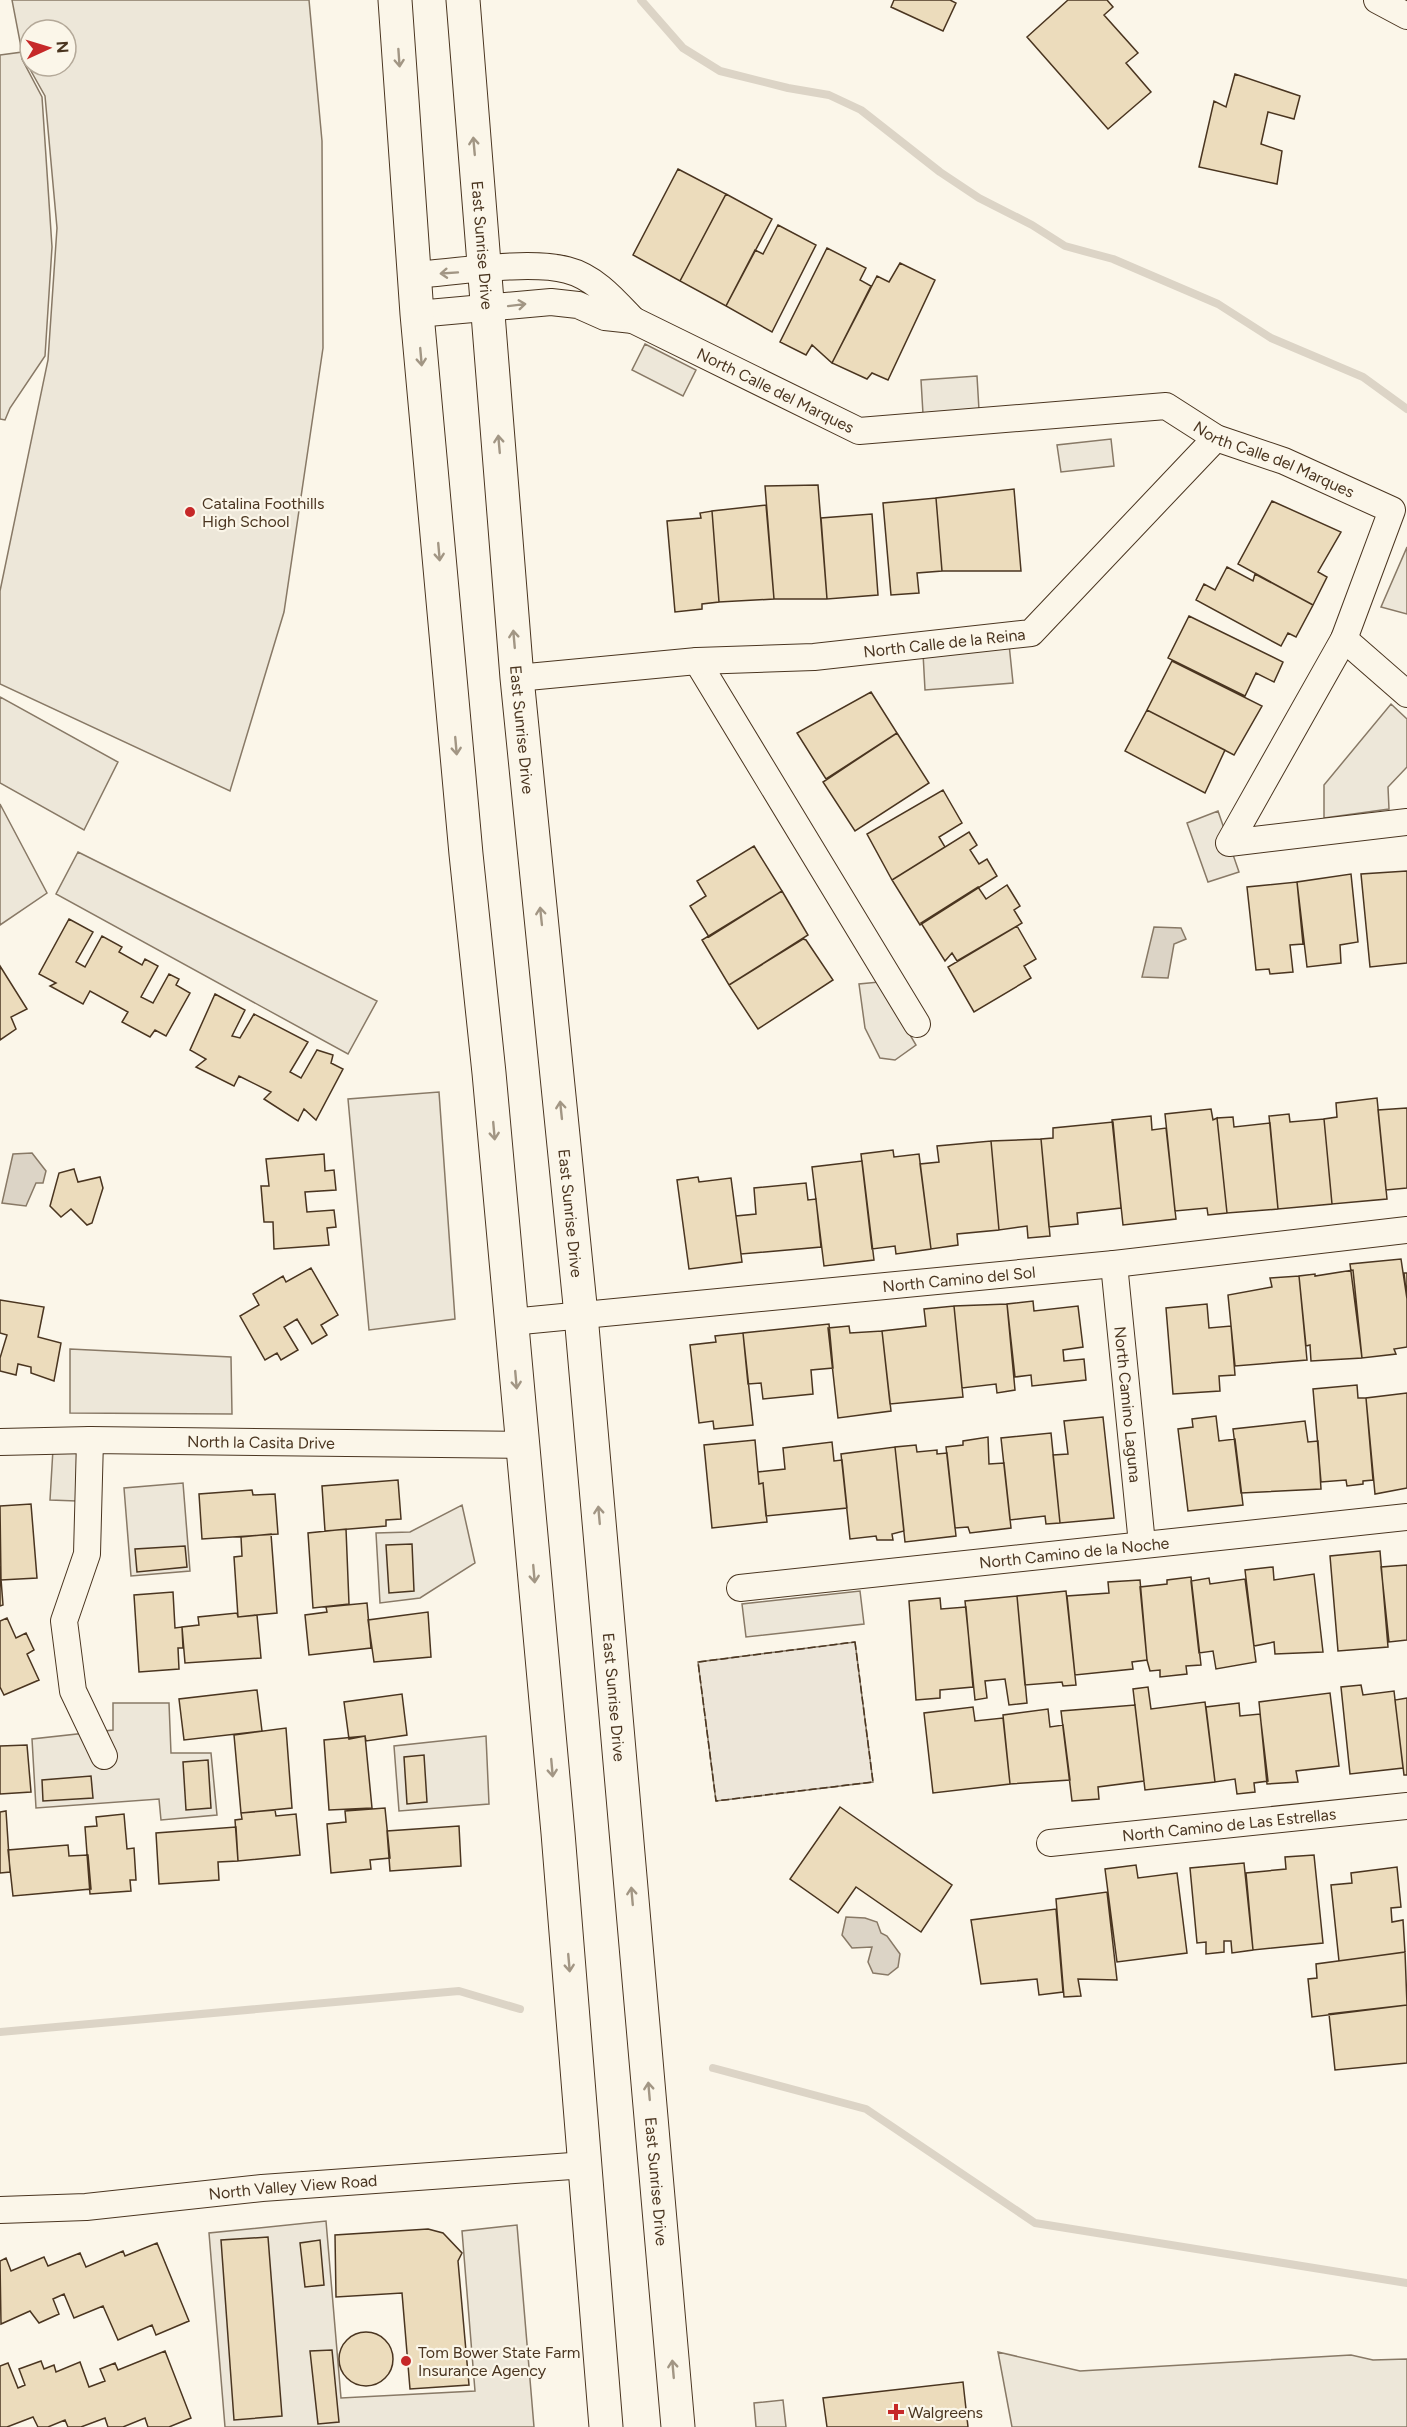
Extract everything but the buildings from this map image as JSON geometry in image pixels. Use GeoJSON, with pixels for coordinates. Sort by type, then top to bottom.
{"type":"FeatureCollection","features":[{"type":"Feature","properties":{"kind":"main road"},"geometry":{"type":"LineString","coordinates":[[395,0],[417,314],[466,854],[489,1073],[586,2165],[606,2427]]}},
{"type":"Feature","properties":{"kind":"main road","name":"East Sunrise Drive"},"geometry":{"type":"LineString","coordinates":[[463,0],[517,678],[581,1315],[678,2427]]}},
{"type":"Feature","properties":{"kind":"street"},"geometry":{"type":"LineString","coordinates":[[1377,0],[1407,16]]}},
{"type":"Feature","properties":{"kind":"street","name":"North Calle del Marques"},"geometry":{"type":"LineString","coordinates":[[414,275],[526,267],[568,270],[603,289],[633,320],[859,431],[1166,406],[1215,438],[1284,461],[1392,510],[1344,639],[1228,843],[1407,822]]}},
{"type":"Feature","properties":{"kind":"street","name":"North Calle del Marques"},"geometry":{"type":"LineString","coordinates":[[417,314],[551,302],[578,305],[605,317],[633,320]]}},
{"type":"Feature","properties":{"kind":"street","name":"North Calle de la Reina"},"geometry":{"type":"LineString","coordinates":[[517,678],[697,661],[814,657],[1031,633],[1215,438]]}},
{"type":"Feature","properties":{"kind":"street"},"geometry":{"type":"LineString","coordinates":[[1344,639],[1407,694]]}},
{"type":"Feature","properties":{"kind":"street"},"geometry":{"type":"LineString","coordinates":[[697,661],[917,1024]]}},
{"type":"Feature","properties":{"kind":"street","name":"North Camino del Sol"},"geometry":{"type":"LineString","coordinates":[[511,1322],[1114,1264],[1407,1230]]}},
{"type":"Feature","properties":{"kind":"street","name":"North Camino Laguna"},"geometry":{"type":"LineString","coordinates":[[1114,1264],[1142,1544]]}},
{"type":"Feature","properties":{"kind":"street"},"geometry":{"type":"LineString","coordinates":[[90,1440],[87,1554],[64,1621],[73,1691],[104,1756]]}},
{"type":"Feature","properties":{"kind":"street","name":"North la Casita Drive"},"geometry":{"type":"LineString","coordinates":[[0,1442],[90,1440],[522,1445]]}},
{"type":"Feature","properties":{"kind":"street","name":"North Camino de la Noche"},"geometry":{"type":"LineString","coordinates":[[740,1588],[1407,1517]]}},
{"type":"Feature","properties":{"kind":"street","name":"North Camino de Las Estrellas"},"geometry":{"type":"LineString","coordinates":[[1050,1843],[1406,1810]]}},
{"type":"Feature","properties":{"kind":"street","name":"North Valley View Road"},"geometry":{"type":"LineString","coordinates":[[0,2210],[86,2207],[262,2188],[586,2165]]}},
{"type":"Feature","properties":{"kind":"shaded area","name":"Catalina Foothills High School"},"geometry":{"type":"Polygon","coordinates":[[[12,0],[309,0],[322,141],[323,348],[284,612],[230,791],[0,684],[0,591],[48,360],[57,228],[45,96],[35,78],[78,78],[78,18],[18,18],[18,31],[12,0]]]}},
{"type":"Feature","properties":{"kind":"shaded area","name":"Catalina Foothills High School"},"geometry":{"type":"Polygon","coordinates":[[[18,53],[18,78],[32,78],[42,97],[52,247],[45,356],[10,408],[5,420],[0,419],[0,55],[18,53]]]}},
{"type":"Feature","properties":{"kind":"shaded area"},"geometry":{"type":"Polygon","coordinates":[[[645,344],[696,370],[683,396],[632,370],[645,344]]]}},
{"type":"Feature","properties":{"kind":"shaded area"},"geometry":{"type":"Polygon","coordinates":[[[977,376],[979,410],[923,414],[921,380],[977,376]]]}},
{"type":"Feature","properties":{"kind":"shaded area"},"geometry":{"type":"Polygon","coordinates":[[[1111,439],[1114,466],[1061,472],[1057,445],[1111,439]]]}},
{"type":"Feature","properties":{"kind":"shaded area"},"geometry":{"type":"Polygon","coordinates":[[[1407,547],[1407,614],[1381,607],[1407,547]]]}},
{"type":"Feature","properties":{"kind":"shaded area"},"geometry":{"type":"Polygon","coordinates":[[[1009,644],[1013,683],[925,690],[923,653],[1009,644]]]}},
{"type":"Feature","properties":{"kind":"shaded area"},"geometry":{"type":"Polygon","coordinates":[[[0,697],[118,762],[84,830],[0,783],[0,697]]]}},
{"type":"Feature","properties":{"kind":"shaded area"},"geometry":{"type":"Polygon","coordinates":[[[1391,704],[1407,719],[1407,767],[1388,787],[1389,809],[1324,818],[1324,785],[1391,704]]]}},
{"type":"Feature","properties":{"kind":"shaded area"},"geometry":{"type":"Polygon","coordinates":[[[0,804],[47,893],[0,925],[0,804]]]}},
{"type":"Feature","properties":{"kind":"shaded area"},"geometry":{"type":"Polygon","coordinates":[[[1218,811],[1239,872],[1208,882],[1187,823],[1218,811]]]}},
{"type":"Feature","properties":{"kind":"shaded area"},"geometry":{"type":"Polygon","coordinates":[[[78,852],[377,1001],[348,1054],[56,894],[78,852]]]}},
{"type":"Feature","properties":{"kind":"shaded area"},"geometry":{"type":"Polygon","coordinates":[[[1154,927],[1181,928],[1186,939],[1174,944],[1168,978],[1142,977],[1154,927]]]}},
{"type":"Feature","properties":{"kind":"shaded area"},"geometry":{"type":"Polygon","coordinates":[[[879,982],[916,1045],[895,1060],[880,1058],[865,1028],[859,984],[879,982]]]}},
{"type":"Feature","properties":{"kind":"shaded area"},"geometry":{"type":"Polygon","coordinates":[[[439,1092],[455,1319],[369,1330],[348,1099],[439,1092]]]}},
{"type":"Feature","properties":{"kind":"shaded area"},"geometry":{"type":"Polygon","coordinates":[[[32,1153],[46,1171],[43,1183],[36,1183],[26,1206],[2,1203],[13,1154],[32,1153]]]}},
{"type":"Feature","properties":{"kind":"shaded area"},"geometry":{"type":"Polygon","coordinates":[[[70,1349],[231,1357],[232,1414],[70,1413],[70,1349]]]}},
{"type":"Feature","properties":{"kind":"shaded area"},"geometry":{"type":"Polygon","coordinates":[[[53,1449],[81,1451],[77,1501],[50,1500],[53,1449]]]}},
{"type":"Feature","properties":{"kind":"shaded area"},"geometry":{"type":"Polygon","coordinates":[[[183,1483],[190,1571],[131,1576],[124,1488],[183,1483]]]}},
{"type":"Feature","properties":{"kind":"shaded area"},"geometry":{"type":"Polygon","coordinates":[[[462,1505],[475,1563],[420,1598],[380,1603],[376,1533],[410,1532],[462,1505]]]}},
{"type":"Feature","properties":{"kind":"shaded area"},"geometry":{"type":"Polygon","coordinates":[[[860,1591],[864,1624],[746,1637],[742,1604],[860,1591]]]}},
{"type":"Feature","properties":{"kind":"shaded area"},"geometry":{"type":"Polygon","coordinates":[[[855,1642],[873,1782],[716,1801],[698,1662],[855,1642]]]}},
{"type":"Feature","properties":{"kind":"shaded area"},"geometry":{"type":"Polygon","coordinates":[[[113,1703],[169,1703],[171,1753],[211,1753],[217,1815],[161,1820],[159,1799],[36,1808],[32,1739],[113,1730],[113,1703]]]}},
{"type":"Feature","properties":{"kind":"shaded area"},"geometry":{"type":"Polygon","coordinates":[[[486,1736],[489,1804],[399,1811],[394,1746],[486,1736]]]}},
{"type":"Feature","properties":{"kind":"shaded area"},"geometry":{"type":"Polygon","coordinates":[[[846,1917],[865,1918],[877,1922],[881,1933],[887,1936],[900,1954],[898,1967],[888,1975],[873,1973],[868,1962],[872,1947],[852,1948],[842,1935],[846,1917]]]}},
{"type":"Feature","properties":{"kind":"shaded area"},"geometry":{"type":"Polygon","coordinates":[[[326,2221],[341,2398],[475,2391],[462,2231],[517,2225],[534,2427],[225,2427],[209,2233],[326,2221]]]}},
{"type":"Feature","properties":{"kind":"shaded area"},"geometry":{"type":"Polygon","coordinates":[[[998,2352],[1080,2371],[1351,2355],[1373,2360],[1407,2359],[1407,2427],[1012,2427],[998,2352]]]}},
{"type":"Feature","properties":{"kind":"shaded area"},"geometry":{"type":"Polygon","coordinates":[[[783,2400],[786,2427],[756,2427],[754,2403],[783,2400]]]}},
{"type":"Feature","properties":{"kind":"waterway"},"geometry":{"type":"LineString","coordinates":[[641,0],[683,48],[720,71],[788,88],[829,95],[861,110],[940,172],[979,198],[1032,225],[1065,246],[1113,259],[1218,304],[1271,338],[1363,377],[1407,409]]}},
{"type":"Feature","properties":{"kind":"waterway"},"geometry":{"type":"LineString","coordinates":[[0,2032],[459,1991],[520,2009]]}},
{"type":"Feature","properties":{"kind":"waterway"},"geometry":{"type":"LineString","coordinates":[[713,2068],[866,2109],[1035,2223],[1407,2283]]}},
{"type":"Feature","properties":{"kind":"fence"},"geometry":{"type":"LineString","coordinates":[[855,1642],[873,1782],[716,1801],[698,1662],[855,1642]]}},
{"type":"Feature","properties":{"kind":"place","name":"Catalina Foothills High School"},"geometry":{"type":"Point","coordinates":[190,512]}},
{"type":"Feature","properties":{"kind":"place","name":"Tom Bower State Farm Insurance Agency"},"geometry":{"type":"Point","coordinates":[406,2361]}},
{"type":"Feature","properties":{"kind":"place","name":"Walgreens"},"geometry":{"type":"Point","coordinates":[896,2412]}}]}
